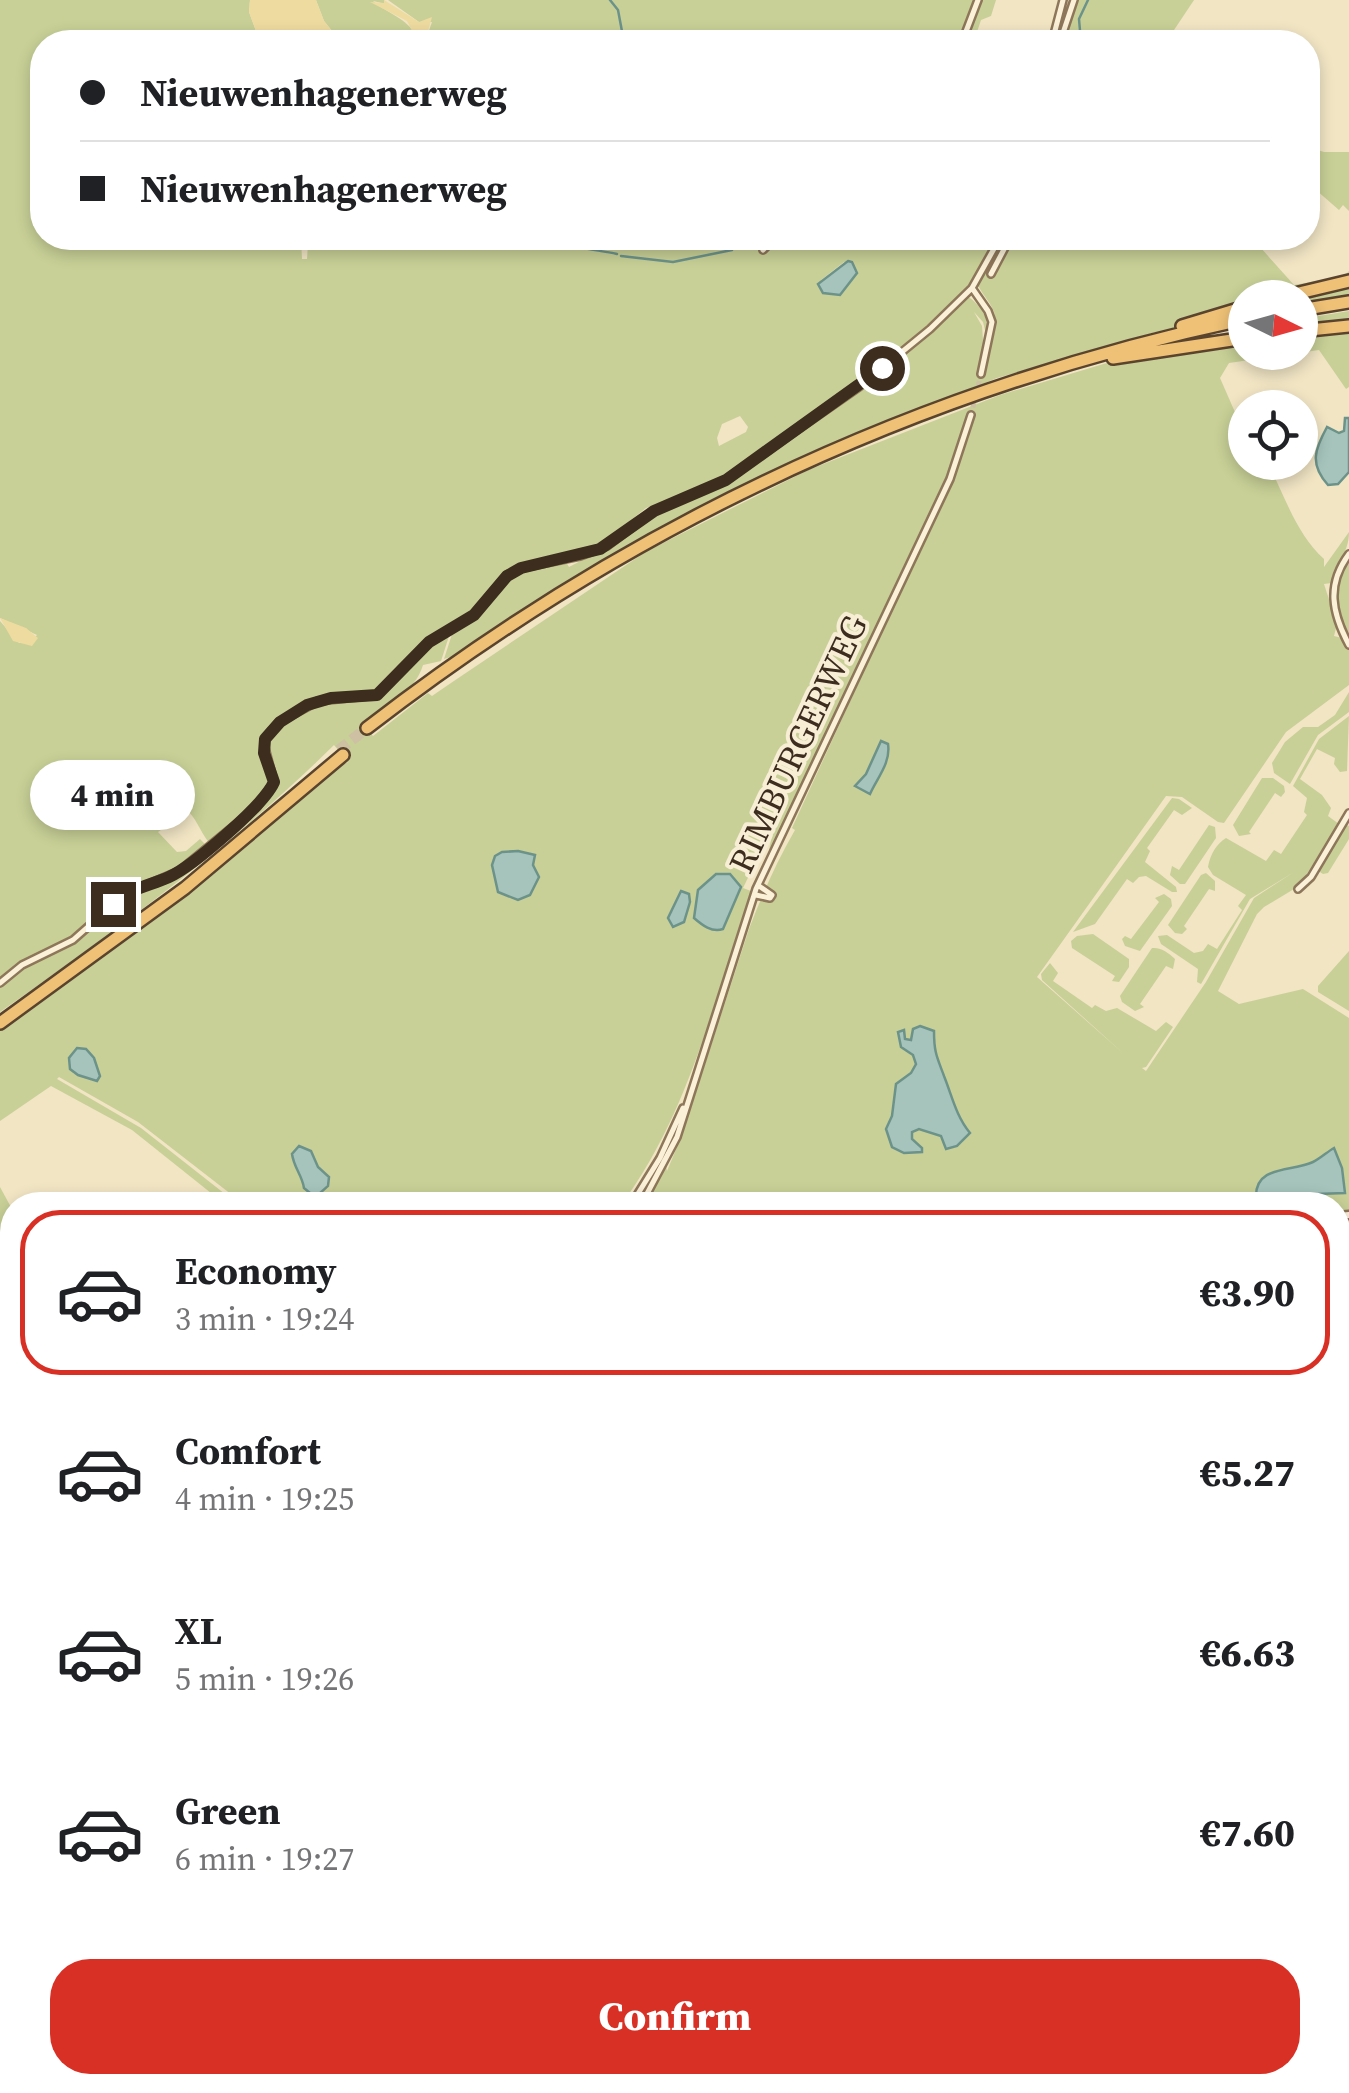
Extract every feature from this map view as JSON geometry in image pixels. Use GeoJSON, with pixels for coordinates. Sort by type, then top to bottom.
{"type":"FeatureCollection","features":[{"type":"Feature","properties":{"kind":"highway"},"geometry":{"type":"LineString","coordinates":[[1318,288],[1349,281]]}},
{"type":"Feature","properties":{"kind":"highway"},"geometry":{"type":"LineString","coordinates":[[1318,310],[1349,305]]}},
{"type":"Feature","properties":{"kind":"highway"},"geometry":{"type":"LineString","coordinates":[[1112,355],[1228,314]]}},
{"type":"Feature","properties":{"kind":"highway"},"geometry":{"type":"LineString","coordinates":[[1318,329],[1349,326]]}},
{"type":"Feature","properties":{"kind":"highway"},"geometry":{"type":"LineString","coordinates":[[369,731],[522,615],[736,493],[908,418],[1019,379],[1228,327]]}},
{"type":"Feature","properties":{"kind":"highway"},"geometry":{"type":"LineString","coordinates":[[1112,355],[1228,340]]}},
{"type":"Feature","properties":{"kind":"highway"},"geometry":{"type":"LineString","coordinates":[[0,1015],[171,891],[341,753],[170,900],[0,1023]]}},
{"type":"Feature","properties":{"kind":"street"},"geometry":{"type":"LineString","coordinates":[[967,30],[978,0]]}},
{"type":"Feature","properties":{"kind":"street"},"geometry":{"type":"LineString","coordinates":[[1055,30],[1064,0]]}},
{"type":"Feature","properties":{"kind":"street"},"geometry":{"type":"LineString","coordinates":[[1064,30],[1074,0]]}},
{"type":"Feature","properties":{"kind":"street"},"geometry":{"type":"LineString","coordinates":[[0,984],[22,965],[73,940],[129,892],[179,871],[256,806],[274,782],[264,753],[265,739],[289,715],[318,700],[377,695],[429,642],[474,615],[510,574],[600,549],[654,511],[726,480],[858,387],[930,329],[972,288],[993,250]]}},
{"type":"Feature","properties":{"kind":"street"},"geometry":{"type":"LineString","coordinates":[[991,274],[1004,250]]}},
{"type":"Feature","properties":{"kind":"street"},"geometry":{"type":"LineString","coordinates":[[972,288],[992,322],[981,374]]}},
{"type":"Feature","properties":{"kind":"street","name":"RIMBURGERWEG"},"geometry":{"type":"LineString","coordinates":[[648,1192],[671,1149],[759,886],[950,478],[971,415]]}},
{"type":"Feature","properties":{"kind":"street"},"geometry":{"type":"LineString","coordinates":[[1349,554],[1336,578],[1332,598],[1338,625],[1349,644]]}},
{"type":"Feature","properties":{"kind":"street"},"geometry":{"type":"LineString","coordinates":[[1298,889],[1311,877],[1349,814]]}},
{"type":"Feature","properties":{"kind":"street"},"geometry":{"type":"LineString","coordinates":[[756,896],[771,896],[759,886]]}},
{"type":"Feature","properties":{"kind":"street","name":"RIMBURGERWEG"},"geometry":{"type":"LineString","coordinates":[[639,1192],[687,1101]]}},
{"type":"Feature","properties":{"kind":"green space"},"geometry":{"type":"Polygon","coordinates":[[[0,0],[250,0],[249,12],[256,30],[30,30],[30,250],[302,250],[302,259],[307,259],[308,250],[763,253],[991,250],[962,293],[974,301],[987,324],[987,338],[983,322],[974,312],[986,341],[980,374],[989,354],[995,318],[977,283],[985,271],[994,276],[1008,250],[1263,250],[1290,280],[1228,280],[1228,321],[1157,337],[1156,332],[997,378],[907,415],[571,580],[457,655],[444,659],[453,631],[474,617],[512,575],[566,562],[569,567],[609,546],[637,522],[730,479],[791,433],[722,479],[646,508],[601,544],[503,576],[473,613],[423,644],[376,693],[316,699],[275,723],[265,734],[262,745],[272,782],[257,803],[210,844],[185,809],[169,820],[158,832],[177,852],[186,851],[200,839],[207,846],[167,876],[122,893],[80,937],[130,894],[183,871],[259,807],[276,781],[266,747],[275,728],[301,709],[325,701],[376,698],[391,687],[424,649],[450,633],[441,661],[423,665],[406,691],[363,723],[373,736],[428,693],[432,696],[647,551],[808,470],[1000,395],[1150,350],[1228,334],[1228,365],[1220,378],[1228,396],[1228,480],[1276,480],[1299,527],[1324,559],[1324,567],[1349,532],[1332,583],[1324,584],[1337,624],[1334,636],[1342,638],[1349,650],[1349,685],[1286,732],[1224,823],[1182,797],[1166,796],[1037,977],[1124,1054],[1042,980],[1041,974],[1050,963],[1058,973],[1053,981],[1092,1008],[1117,1008],[1156,1031],[1166,1022],[1173,1027],[1142,1068],[1146,1071],[1206,982],[1254,898],[1294,872],[1250,899],[1201,984],[1197,982],[1198,969],[1161,944],[1158,936],[1167,935],[1194,953],[1203,951],[1208,944],[1217,949],[1242,910],[1238,906],[1246,895],[1213,875],[1208,867],[1214,850],[1226,838],[1266,861],[1274,850],[1281,854],[1307,815],[1307,798],[1293,786],[1319,739],[1349,716],[1347,771],[1340,772],[1335,758],[1317,749],[1300,779],[1322,795],[1331,808],[1328,816],[1339,824],[1299,886],[1257,914],[1218,991],[1239,1004],[1303,989],[1349,1018],[1349,1192],[651,1192],[666,1165],[667,1171],[682,1135],[759,904],[956,470],[969,437],[972,414],[949,476],[787,818],[769,850],[769,834],[743,888],[751,891],[698,1054],[665,1132],[630,1192],[228,1192],[138,1122],[59,1077],[141,1128],[222,1192],[210,1192],[132,1130],[51,1086],[0,1121],[0,1026],[323,775],[348,762],[334,745],[173,886],[0,1012],[0,621],[19,643],[30,643],[37,635],[0,618],[0,0]],[[844,262],[821,280],[827,293],[840,295],[857,273],[844,262]],[[740,416],[722,424],[717,438],[719,446],[746,432],[748,427],[740,416]],[[88,1050],[73,1073],[94,1081],[100,1076],[88,1050]]]}},
{"type":"Feature","properties":{"kind":"green space"},"geometry":{"type":"Polygon","coordinates":[[[316,0],[384,0],[386,4],[373,1],[412,30],[331,30],[316,0]]]}},
{"type":"Feature","properties":{"kind":"green space"},"geometry":{"type":"Polygon","coordinates":[[[388,0],[996,0],[991,16],[981,20],[978,30],[429,30],[432,22],[419,22],[388,0]]]}},
{"type":"Feature","properties":{"kind":"green space"},"geometry":{"type":"Polygon","coordinates":[[[1079,0],[1194,0],[1174,30],[1068,30],[1079,0]]]}},
{"type":"Feature","properties":{"kind":"green space"},"geometry":{"type":"Polygon","coordinates":[[[1320,151],[1349,152],[1349,211],[1343,205],[1339,210],[1320,193],[1320,151]]]}},
{"type":"Feature","properties":{"kind":"green space"},"geometry":{"type":"Polygon","coordinates":[[[1349,271],[1349,299],[1318,304],[1318,281],[1344,276],[1349,271]]]}},
{"type":"Feature","properties":{"kind":"green space"},"geometry":{"type":"Polygon","coordinates":[[[1349,311],[1349,387],[1346,389],[1319,350],[1318,316],[1349,311]]]}},
{"type":"Feature","properties":{"kind":"green space"},"geometry":{"type":"Polygon","coordinates":[[[1349,558],[1349,639],[1337,588],[1349,558]]]}},
{"type":"Feature","properties":{"kind":"green space"},"geometry":{"type":"Polygon","coordinates":[[[1349,692],[1349,712],[1318,735],[1290,784],[1274,773],[1272,763],[1285,742],[1303,727],[1318,727],[1335,715],[1349,692]]]}},
{"type":"Feature","properties":{"kind":"green space"},"geometry":{"type":"Polygon","coordinates":[[[1262,778],[1273,778],[1284,786],[1285,792],[1281,797],[1275,793],[1251,834],[1239,836],[1233,825],[1262,778]]]}},
{"type":"Feature","properties":{"kind":"green space"},"geometry":{"type":"Polygon","coordinates":[[[1172,798],[1192,808],[1182,815],[1174,810],[1147,848],[1150,851],[1145,862],[1177,892],[1146,876],[1133,883],[1127,879],[1095,924],[1073,932],[1172,798]]]}},
{"type":"Feature","properties":{"kind":"green space"},"geometry":{"type":"Polygon","coordinates":[[[1345,824],[1349,826],[1349,839],[1328,873],[1323,874],[1317,870],[1345,824]]]}},
{"type":"Feature","properties":{"kind":"green space"},"geometry":{"type":"Polygon","coordinates":[[[1209,825],[1215,827],[1216,838],[1185,884],[1180,884],[1170,875],[1172,866],[1179,870],[1209,825]]]}},
{"type":"Feature","properties":{"kind":"green space"},"geometry":{"type":"Polygon","coordinates":[[[1206,873],[1215,881],[1215,891],[1209,889],[1184,926],[1187,929],[1182,934],[1175,933],[1168,925],[1206,873]]]}},
{"type":"Feature","properties":{"kind":"green space"},"geometry":{"type":"Polygon","coordinates":[[[1164,894],[1171,899],[1172,906],[1140,951],[1125,946],[1122,939],[1131,939],[1159,902],[1155,898],[1164,894]]]}},
{"type":"Feature","properties":{"kind":"green space"},"geometry":{"type":"Polygon","coordinates":[[[1093,934],[1129,959],[1129,967],[1119,982],[1112,981],[1115,976],[1072,948],[1071,941],[1077,936],[1093,934]]]}},
{"type":"Feature","properties":{"kind":"green space"},"geometry":{"type":"Polygon","coordinates":[[[1152,948],[1159,948],[1175,959],[1173,969],[1166,966],[1140,1004],[1144,1007],[1135,1011],[1120,996],[1152,948]]]}},
{"type":"Feature","properties":{"kind":"green space"},"geometry":{"type":"Polygon","coordinates":[[[1349,951],[1349,1011],[1318,992],[1318,986],[1349,951]]]}},
{"type":"Feature","properties":{"kind":"sand"},"geometry":{"type":"Polygon","coordinates":[[[250,0],[316,0],[331,30],[256,30],[249,12],[250,0]]]}},
{"type":"Feature","properties":{"kind":"sand"},"geometry":{"type":"Polygon","coordinates":[[[370,2],[384,3],[419,22],[432,17],[428,30],[412,30],[407,21],[370,2]]]}},
{"type":"Feature","properties":{"kind":"sand"},"geometry":{"type":"Polygon","coordinates":[[[0,618],[26,628],[38,638],[32,646],[13,641],[0,618]]]}},
{"type":"Feature","properties":{"kind":"water"},"geometry":{"type":"Polygon","coordinates":[[[848,261],[857,273],[840,295],[823,293],[818,284],[848,261]]]}},
{"type":"Feature","properties":{"kind":"water"},"geometry":{"type":"Polygon","coordinates":[[[1345,418],[1349,418],[1349,472],[1338,484],[1328,485],[1318,470],[1318,447],[1327,427],[1339,433],[1344,431],[1345,418]]]}},
{"type":"Feature","properties":{"kind":"water"},"geometry":{"type":"Polygon","coordinates":[[[881,741],[888,744],[887,758],[870,794],[855,786],[866,774],[881,741]]]}},
{"type":"Feature","properties":{"kind":"water"},"geometry":{"type":"Polygon","coordinates":[[[502,852],[535,855],[533,865],[539,877],[530,895],[518,900],[498,892],[492,865],[495,856],[502,852]]]}},
{"type":"Feature","properties":{"kind":"water"},"geometry":{"type":"Polygon","coordinates":[[[716,874],[730,874],[741,887],[723,929],[719,930],[707,928],[694,918],[698,890],[716,874]]]}},
{"type":"Feature","properties":{"kind":"water"},"geometry":{"type":"Polygon","coordinates":[[[681,891],[689,894],[690,902],[684,922],[673,927],[668,918],[681,891]]]}},
{"type":"Feature","properties":{"kind":"water"},"geometry":{"type":"Polygon","coordinates":[[[920,1026],[934,1031],[938,1059],[958,1113],[970,1133],[957,1146],[946,1149],[941,1136],[919,1129],[912,1132],[912,1139],[922,1152],[904,1153],[892,1147],[886,1129],[892,1116],[896,1084],[916,1064],[913,1055],[901,1047],[898,1032],[904,1030],[905,1039],[911,1040],[913,1029],[920,1026]]]}},
{"type":"Feature","properties":{"kind":"water"},"geometry":{"type":"Polygon","coordinates":[[[77,1048],[86,1049],[94,1058],[100,1076],[97,1081],[70,1069],[69,1058],[77,1048]]]}},
{"type":"Feature","properties":{"kind":"water"},"geometry":{"type":"Polygon","coordinates":[[[299,1146],[311,1151],[318,1167],[329,1177],[328,1186],[321,1192],[304,1188],[292,1154],[299,1146]]]}},
{"type":"Feature","properties":{"kind":"water"},"geometry":{"type":"Polygon","coordinates":[[[1334,1148],[1345,1192],[1257,1192],[1268,1174],[1313,1162],[1334,1148]]]}},
{"type":"Feature","properties":{"kind":"waterway"},"geometry":{"type":"LineString","coordinates":[[610,0],[618,10],[622,30]]}},
{"type":"Feature","properties":{"kind":"waterway"},"geometry":{"type":"LineString","coordinates":[[1080,30],[1079,19],[1088,0]]}},
{"type":"Feature","properties":{"kind":"waterway"},"geometry":{"type":"LineString","coordinates":[[595,250],[617,254]]}},
{"type":"Feature","properties":{"kind":"waterway"},"geometry":{"type":"LineString","coordinates":[[621,256],[673,262],[732,250]]}},
{"type":"Feature","properties":{"kind":"tunnel"},"geometry":{"type":"LineString","coordinates":[[971,415],[981,374]]}},
{"type":"Feature","properties":{"kind":"tunnel"},"geometry":{"type":"LineString","coordinates":[[339,750],[367,728]]}},
{"type":"Feature","properties":{"kind":"route"},"geometry":{"type":"LineString","coordinates":[[113,904],[132,890],[179,871],[256,806],[274,782],[264,753],[265,739],[289,715],[318,700],[377,695],[429,642],[474,615],[507,576],[521,568],[600,549],[639,519],[726,480],[882,368]]}}]}
